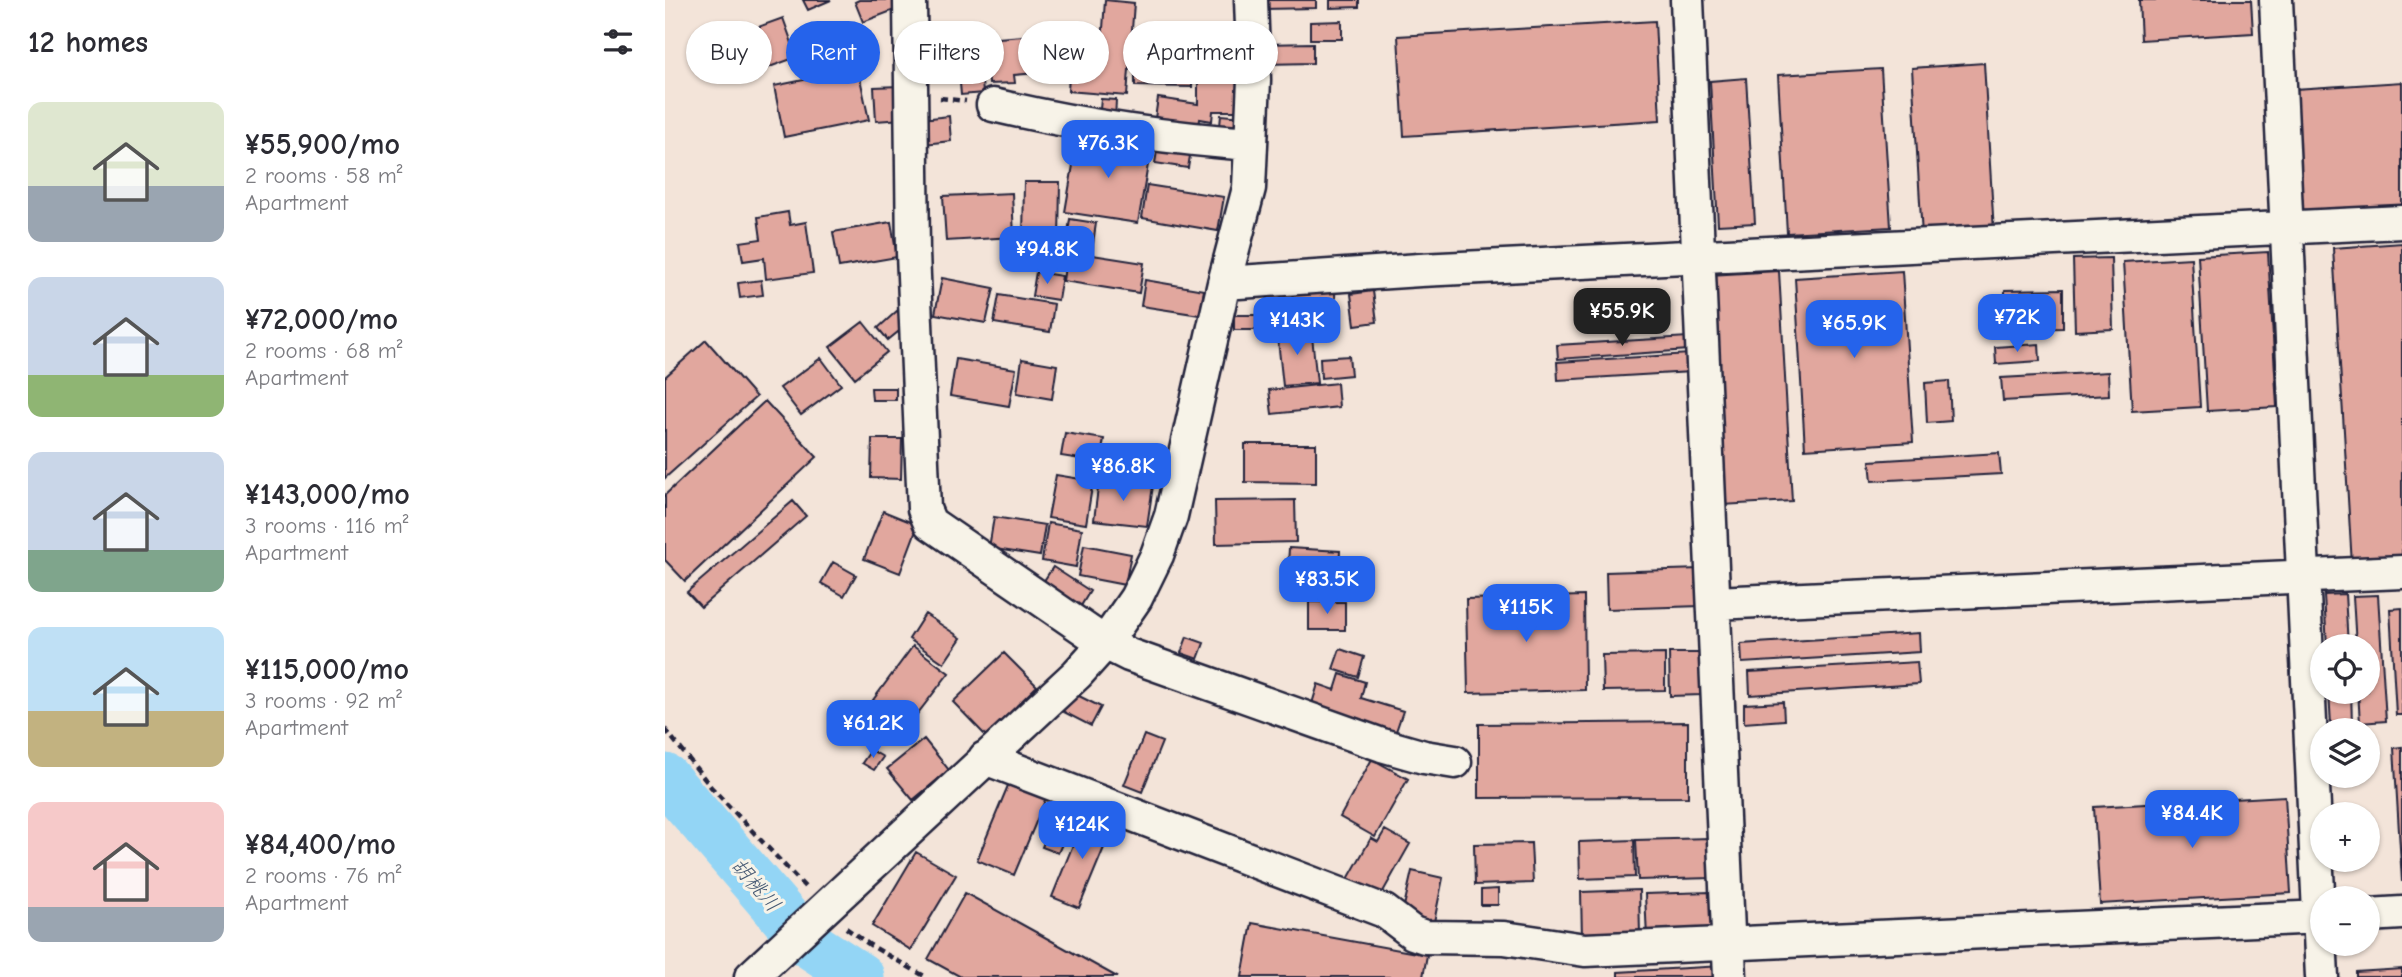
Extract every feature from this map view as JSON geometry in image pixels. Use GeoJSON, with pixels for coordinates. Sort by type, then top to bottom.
{"type":"FeatureCollection","features":[{"type":"Feature","properties":{"kind":"street"},"geometry":{"type":"LineString","coordinates":[[910,0],[913,253],[924,509],[930,523],[1105,643],[1129,655],[1382,745],[1424,757],[1455,762]]}},
{"type":"Feature","properties":{"kind":"street"},"geometry":{"type":"LineString","coordinates":[[751,977],[1077,674],[1105,643],[1136,598],[1157,555],[1171,516],[1224,283],[1249,188],[1254,80],[1251,0]]}},
{"type":"Feature","properties":{"kind":"street"},"geometry":{"type":"LineString","coordinates":[[1687,0],[1730,977]]}},
{"type":"Feature","properties":{"kind":"street"},"geometry":{"type":"LineString","coordinates":[[2276,0],[2319,886]]}},
{"type":"Feature","properties":{"kind":"street"},"geometry":{"type":"LineString","coordinates":[[993,105],[1108,128],[1181,139],[1251,144]]}},
{"type":"Feature","properties":{"kind":"street"},"geometry":{"type":"LineString","coordinates":[[1224,283],[1420,270],[2402,222]]}},
{"type":"Feature","properties":{"kind":"street"},"geometry":{"type":"LineString","coordinates":[[1714,603],[2402,572]]}},
{"type":"Feature","properties":{"kind":"street"},"geometry":{"type":"LineString","coordinates":[[985,758],[1384,911],[1413,933],[1425,937],[1504,938],[1585,950],[2310,917]]}},
{"type":"Feature","properties":{"kind":"street"},"geometry":{"type":"LineString","coordinates":[[2380,914],[2402,913]]}},
{"type":"Feature","properties":{"kind":"street"},"geometry":{"type":"LineString","coordinates":[[2322,956],[2322,977]]}},
{"type":"Feature","properties":{"kind":"path"},"geometry":{"type":"LineString","coordinates":[[911,94],[993,105]]}},
{"type":"Feature","properties":{"kind":"path"},"geometry":{"type":"LineString","coordinates":[[665,729],[711,788],[784,867],[841,923],[870,945],[926,977]]}},
{"type":"Feature","properties":{"kind":"building"},"geometry":{"type":"Polygon","coordinates":[[[803,0],[831,0],[808,10],[803,0]]]}},
{"type":"Feature","properties":{"kind":"building"},"geometry":{"type":"Polygon","coordinates":[[[893,0],[897,9],[863,21],[855,2],[893,0]]]}},
{"type":"Feature","properties":{"kind":"building"},"geometry":{"type":"Polygon","coordinates":[[[1105,0],[1134,3],[1133,21],[1123,21],[1123,84],[1128,84],[1127,96],[1068,91],[1068,84],[1109,84],[1109,21],[1104,21],[1105,0]]]}},
{"type":"Feature","properties":{"kind":"building"},"geometry":{"type":"Polygon","coordinates":[[[1263,0],[1316,0],[1316,8],[1263,9],[1263,0]]]}},
{"type":"Feature","properties":{"kind":"building"},"geometry":{"type":"Polygon","coordinates":[[[1330,0],[1359,0],[1359,7],[1330,8],[1330,0]]]}},
{"type":"Feature","properties":{"kind":"building"},"geometry":{"type":"Polygon","coordinates":[[[2139,0],[2251,0],[2253,33],[2141,40],[2139,0]]]}},
{"type":"Feature","properties":{"kind":"building"},"geometry":{"type":"Polygon","coordinates":[[[783,18],[786,26],[786,61],[772,66],[772,22],[783,18]]]}},
{"type":"Feature","properties":{"kind":"building"},"geometry":{"type":"Polygon","coordinates":[[[1342,21],[1342,39],[1310,39],[1310,22],[1342,21]]]}},
{"type":"Feature","properties":{"kind":"building"},"geometry":{"type":"Polygon","coordinates":[[[1655,21],[1660,120],[1404,136],[1398,36],[1655,21]]]}},
{"type":"Feature","properties":{"kind":"building"},"geometry":{"type":"Polygon","coordinates":[[[1018,36],[1018,75],[1014,75],[1015,83],[1004,83],[1004,38],[1018,36]]]}},
{"type":"Feature","properties":{"kind":"building"},"geometry":{"type":"Polygon","coordinates":[[[1313,43],[1313,63],[1278,64],[1278,44],[1313,43]]]}},
{"type":"Feature","properties":{"kind":"building"},"geometry":{"type":"Polygon","coordinates":[[[1984,63],[1994,232],[1922,236],[1912,68],[1984,63]]]}},
{"type":"Feature","properties":{"kind":"building"},"geometry":{"type":"Polygon","coordinates":[[[1881,69],[1891,227],[1787,233],[1778,75],[1881,69]]]}},
{"type":"Feature","properties":{"kind":"building"},"geometry":{"type":"Polygon","coordinates":[[[1746,78],[1755,223],[1718,225],[1710,81],[1746,78]]]}},
{"type":"Feature","properties":{"kind":"building"},"geometry":{"type":"Polygon","coordinates":[[[2402,82],[2402,206],[2303,212],[2295,89],[2402,82]]]}},
{"type":"Feature","properties":{"kind":"building"},"geometry":{"type":"Polygon","coordinates":[[[786,84],[861,84],[869,120],[784,137],[774,86],[786,84]]]}},
{"type":"Feature","properties":{"kind":"building"},"geometry":{"type":"Polygon","coordinates":[[[960,84],[982,84],[983,93],[961,95],[960,84]]]}},
{"type":"Feature","properties":{"kind":"building"},"geometry":{"type":"Polygon","coordinates":[[[1135,84],[1192,84],[1192,87],[1135,84]]]}},
{"type":"Feature","properties":{"kind":"building"},"geometry":{"type":"Polygon","coordinates":[[[1198,84],[1238,84],[1238,111],[1213,111],[1212,121],[1200,119],[1198,132],[1154,125],[1158,98],[1198,104],[1198,84]]]}},
{"type":"Feature","properties":{"kind":"building"},"geometry":{"type":"Polygon","coordinates":[[[900,86],[902,119],[876,121],[874,87],[900,86]]]}},
{"type":"Feature","properties":{"kind":"building"},"geometry":{"type":"Polygon","coordinates":[[[1101,99],[1116,100],[1115,120],[1099,119],[1101,99]]]}},
{"type":"Feature","properties":{"kind":"building"},"geometry":{"type":"Polygon","coordinates":[[[1221,115],[1242,117],[1240,139],[1219,137],[1221,115]]]}},
{"type":"Feature","properties":{"kind":"building"},"geometry":{"type":"Polygon","coordinates":[[[949,116],[951,141],[924,144],[922,119],[949,116]]]}},
{"type":"Feature","properties":{"kind":"building"},"geometry":{"type":"Polygon","coordinates":[[[1078,136],[1151,147],[1138,223],[1065,212],[1078,136]]]}},
{"type":"Feature","properties":{"kind":"building"},"geometry":{"type":"Polygon","coordinates":[[[1158,145],[1191,150],[1188,168],[1155,163],[1158,145]]]}},
{"type":"Feature","properties":{"kind":"building"},"geometry":{"type":"Polygon","coordinates":[[[1024,182],[1060,182],[1059,241],[1023,240],[1024,182]]]}},
{"type":"Feature","properties":{"kind":"building"},"geometry":{"type":"Polygon","coordinates":[[[1147,185],[1224,197],[1218,231],[1142,218],[1147,185]]]}},
{"type":"Feature","properties":{"kind":"building"},"geometry":{"type":"Polygon","coordinates":[[[1012,193],[1014,237],[946,241],[943,196],[1012,193]]]}},
{"type":"Feature","properties":{"kind":"building"},"geometry":{"type":"Polygon","coordinates":[[[788,212],[790,225],[806,222],[813,273],[766,279],[764,258],[743,261],[740,242],[761,239],[758,217],[788,212]]]}},
{"type":"Feature","properties":{"kind":"building"},"geometry":{"type":"Polygon","coordinates":[[[1070,219],[1096,223],[1092,251],[1066,247],[1070,219]]]}},
{"type":"Feature","properties":{"kind":"building"},"geometry":{"type":"Polygon","coordinates":[[[891,222],[897,257],[839,267],[833,232],[891,222]]]}},
{"type":"Feature","properties":{"kind":"building"},"geometry":{"type":"Polygon","coordinates":[[[2402,243],[2402,562],[2352,565],[2333,248],[2402,243]]]}},
{"type":"Feature","properties":{"kind":"building"},"geometry":{"type":"Polygon","coordinates":[[[1067,251],[1144,263],[1139,293],[1063,281],[1067,251]]]}},
{"type":"Feature","properties":{"kind":"building"},"geometry":{"type":"Polygon","coordinates":[[[2268,252],[2277,407],[2207,411],[2198,256],[2268,252]]]}},
{"type":"Feature","properties":{"kind":"building"},"geometry":{"type":"Polygon","coordinates":[[[2111,258],[2113,329],[2075,331],[2073,259],[2111,258]]]}},
{"type":"Feature","properties":{"kind":"building"},"geometry":{"type":"Polygon","coordinates":[[[2191,258],[2200,407],[2132,411],[2123,262],[2191,258]]]}},
{"type":"Feature","properties":{"kind":"building"},"geometry":{"type":"Polygon","coordinates":[[[1779,271],[1792,501],[1722,505],[1709,275],[1779,271]]]}},
{"type":"Feature","properties":{"kind":"building"},"geometry":{"type":"Polygon","coordinates":[[[1902,271],[1913,442],[1805,449],[1795,278],[1902,271]]]}},
{"type":"Feature","properties":{"kind":"building"},"geometry":{"type":"Polygon","coordinates":[[[1036,272],[1062,276],[1058,300],[1032,296],[1036,272]]]}},
{"type":"Feature","properties":{"kind":"building"},"geometry":{"type":"Polygon","coordinates":[[[942,278],[994,288],[986,323],[935,314],[942,278]]]}},
{"type":"Feature","properties":{"kind":"building"},"geometry":{"type":"Polygon","coordinates":[[[761,280],[763,295],[740,298],[738,283],[761,280]]]}},
{"type":"Feature","properties":{"kind":"building"},"geometry":{"type":"Polygon","coordinates":[[[1145,280],[1204,290],[1200,315],[1141,306],[1145,280]]]}},
{"type":"Feature","properties":{"kind":"building"},"geometry":{"type":"Polygon","coordinates":[[[2063,289],[2063,328],[2005,329],[2005,290],[2063,289]]]}},
{"type":"Feature","properties":{"kind":"building"},"geometry":{"type":"Polygon","coordinates":[[[1373,291],[1377,322],[1355,325],[1351,294],[1373,291]]]}},
{"type":"Feature","properties":{"kind":"building"},"geometry":{"type":"Polygon","coordinates":[[[1335,292],[1336,320],[1268,324],[1267,296],[1335,292]]]}},
{"type":"Feature","properties":{"kind":"building"},"geometry":{"type":"Polygon","coordinates":[[[999,295],[1054,304],[1050,332],[994,323],[999,295]]]}},
{"type":"Feature","properties":{"kind":"building"},"geometry":{"type":"Polygon","coordinates":[[[898,310],[909,323],[888,340],[878,328],[898,310]]]}},
{"type":"Feature","properties":{"kind":"building"},"geometry":{"type":"Polygon","coordinates":[[[1234,315],[1265,315],[1265,330],[1234,330],[1234,315]]]}},
{"type":"Feature","properties":{"kind":"building"},"geometry":{"type":"Polygon","coordinates":[[[863,322],[887,352],[855,378],[830,347],[863,322]]]}},
{"type":"Feature","properties":{"kind":"building"},"geometry":{"type":"Polygon","coordinates":[[[1311,327],[1317,383],[1283,386],[1277,331],[1311,327]]]}},
{"type":"Feature","properties":{"kind":"building"},"geometry":{"type":"Polygon","coordinates":[[[1688,337],[1689,350],[1558,359],[1557,345],[1688,337]]]}},
{"type":"Feature","properties":{"kind":"building"},"geometry":{"type":"Polygon","coordinates":[[[706,340],[756,397],[665,478],[665,377],[706,340]]]}},
{"type":"Feature","properties":{"kind":"building"},"geometry":{"type":"Polygon","coordinates":[[[2039,344],[2040,361],[1996,364],[1995,347],[2039,344]]]}},
{"type":"Feature","properties":{"kind":"building"},"geometry":{"type":"Polygon","coordinates":[[[1690,354],[1691,372],[1558,380],[1557,362],[1690,354]]]}},
{"type":"Feature","properties":{"kind":"building"},"geometry":{"type":"Polygon","coordinates":[[[1349,356],[1351,375],[1321,378],[1320,358],[1349,356]]]}},
{"type":"Feature","properties":{"kind":"building"},"geometry":{"type":"Polygon","coordinates":[[[821,358],[841,385],[801,415],[780,388],[821,358]]]}},
{"type":"Feature","properties":{"kind":"building"},"geometry":{"type":"Polygon","coordinates":[[[956,359],[1016,369],[1009,406],[950,396],[956,359]]]}},
{"type":"Feature","properties":{"kind":"building"},"geometry":{"type":"Polygon","coordinates":[[[1022,359],[1057,365],[1052,399],[1017,393],[1022,359]]]}},
{"type":"Feature","properties":{"kind":"building"},"geometry":{"type":"Polygon","coordinates":[[[2108,372],[2109,395],[2003,401],[2001,378],[2108,372]]]}},
{"type":"Feature","properties":{"kind":"building"},"geometry":{"type":"Polygon","coordinates":[[[1949,381],[1951,421],[1927,423],[1925,383],[1949,381]]]}},
{"type":"Feature","properties":{"kind":"building"},"geometry":{"type":"Polygon","coordinates":[[[1337,383],[1339,407],[1272,414],[1269,390],[1337,383]]]}},
{"type":"Feature","properties":{"kind":"building"},"geometry":{"type":"Polygon","coordinates":[[[871,388],[896,388],[896,400],[872,400],[871,388]]]}},
{"type":"Feature","properties":{"kind":"building"},"geometry":{"type":"Polygon","coordinates":[[[765,401],[817,457],[685,581],[665,560],[665,495],[765,401]]]}},
{"type":"Feature","properties":{"kind":"building"},"geometry":{"type":"Polygon","coordinates":[[[1065,433],[1104,439],[1100,462],[1061,456],[1065,433]]]}},
{"type":"Feature","properties":{"kind":"building"},"geometry":{"type":"Polygon","coordinates":[[[872,439],[902,439],[901,479],[871,478],[872,439]]]}},
{"type":"Feature","properties":{"kind":"building"},"geometry":{"type":"Polygon","coordinates":[[[1245,444],[1316,444],[1316,483],[1245,482],[1245,444]]]}},
{"type":"Feature","properties":{"kind":"building"},"geometry":{"type":"Polygon","coordinates":[[[1999,453],[2001,474],[1872,481],[1870,461],[1999,453]]]}},
{"type":"Feature","properties":{"kind":"building"},"geometry":{"type":"Polygon","coordinates":[[[1056,475],[1093,481],[1086,524],[1048,518],[1056,475]]]}},
{"type":"Feature","properties":{"kind":"building"},"geometry":{"type":"Polygon","coordinates":[[[1099,480],[1153,486],[1147,526],[1094,520],[1099,480]]]}},
{"type":"Feature","properties":{"kind":"building"},"geometry":{"type":"Polygon","coordinates":[[[1295,500],[1296,542],[1216,544],[1215,501],[1295,500]]]}},
{"type":"Feature","properties":{"kind":"building"},"geometry":{"type":"Polygon","coordinates":[[[793,501],[806,516],[701,607],[687,592],[793,501]]]}},
{"type":"Feature","properties":{"kind":"building"},"geometry":{"type":"Polygon","coordinates":[[[883,511],[918,525],[900,573],[864,559],[883,511]]]}},
{"type":"Feature","properties":{"kind":"building"},"geometry":{"type":"Polygon","coordinates":[[[994,517],[1045,525],[1040,556],[989,548],[994,517]]]}},
{"type":"Feature","properties":{"kind":"building"},"geometry":{"type":"Polygon","coordinates":[[[1048,523],[1082,529],[1076,567],[1042,561],[1048,523]]]}},
{"type":"Feature","properties":{"kind":"building"},"geometry":{"type":"Polygon","coordinates":[[[1084,545],[1131,554],[1125,585],[1078,576],[1084,545]]]}},
{"type":"Feature","properties":{"kind":"building"},"geometry":{"type":"Polygon","coordinates":[[[1289,548],[1340,551],[1338,586],[1287,583],[1289,548]]]}},
{"type":"Feature","properties":{"kind":"building"},"geometry":{"type":"Polygon","coordinates":[[[833,562],[856,575],[844,596],[821,583],[833,562]]]}},
{"type":"Feature","properties":{"kind":"building"},"geometry":{"type":"Polygon","coordinates":[[[1053,567],[1090,591],[1076,614],[1038,590],[1053,567]]]}},
{"type":"Feature","properties":{"kind":"building"},"geometry":{"type":"Polygon","coordinates":[[[1700,569],[1701,606],[1607,609],[1606,572],[1700,569]]]}},
{"type":"Feature","properties":{"kind":"building"},"geometry":{"type":"Polygon","coordinates":[[[2345,594],[2347,634],[2326,634],[2324,595],[2345,594]]]}},
{"type":"Feature","properties":{"kind":"building"},"geometry":{"type":"Polygon","coordinates":[[[2378,595],[2386,721],[2380,721],[2380,718],[2360,718],[2359,704],[2380,704],[2380,634],[2355,634],[2353,596],[2378,595]]]}},
{"type":"Feature","properties":{"kind":"building"},"geometry":{"type":"Polygon","coordinates":[[[1584,596],[1585,690],[1468,693],[1466,599],[1584,596]]]}},
{"type":"Feature","properties":{"kind":"building"},"geometry":{"type":"Polygon","coordinates":[[[1309,602],[1345,602],[1345,630],[1309,630],[1309,602]]]}},
{"type":"Feature","properties":{"kind":"building"},"geometry":{"type":"Polygon","coordinates":[[[2402,608],[2402,715],[2396,715],[2390,609],[2402,608]]]}},
{"type":"Feature","properties":{"kind":"building"},"geometry":{"type":"Polygon","coordinates":[[[925,614],[961,638],[944,663],[909,639],[925,614]]]}},
{"type":"Feature","properties":{"kind":"building"},"geometry":{"type":"Polygon","coordinates":[[[1919,633],[1920,652],[1742,663],[1741,644],[1919,633]]]}},
{"type":"Feature","properties":{"kind":"building"},"geometry":{"type":"Polygon","coordinates":[[[1187,637],[1204,643],[1198,659],[1181,653],[1187,637]]]}},
{"type":"Feature","properties":{"kind":"building"},"geometry":{"type":"Polygon","coordinates":[[[913,646],[949,673],[908,726],[873,700],[913,646]]]}},
{"type":"Feature","properties":{"kind":"building"},"geometry":{"type":"Polygon","coordinates":[[[1340,649],[1364,657],[1358,677],[1333,669],[1340,649]]]}},
{"type":"Feature","properties":{"kind":"building"},"geometry":{"type":"Polygon","coordinates":[[[1004,653],[1037,686],[986,736],[953,702],[1004,653]]]}},
{"type":"Feature","properties":{"kind":"building"},"geometry":{"type":"Polygon","coordinates":[[[1669,653],[1701,653],[1702,695],[1670,696],[1669,653]]]}},
{"type":"Feature","properties":{"kind":"building"},"geometry":{"type":"Polygon","coordinates":[[[1665,654],[1665,690],[1603,691],[1602,655],[1665,654]]]}},
{"type":"Feature","properties":{"kind":"building"},"geometry":{"type":"Polygon","coordinates":[[[1917,662],[1919,684],[1750,695],[1749,672],[1917,662]]]}},
{"type":"Feature","properties":{"kind":"building"},"geometry":{"type":"Polygon","coordinates":[[[1340,674],[1365,682],[1361,698],[1403,711],[1393,740],[1311,707],[1318,684],[1335,690],[1340,674]]]}},
{"type":"Feature","properties":{"kind":"building"},"geometry":{"type":"Polygon","coordinates":[[[1071,692],[1101,707],[1091,726],[1062,711],[1071,692]]]}},
{"type":"Feature","properties":{"kind":"building"},"geometry":{"type":"Polygon","coordinates":[[[1783,702],[1784,720],[1744,723],[1744,704],[1783,702]]]}},
{"type":"Feature","properties":{"kind":"building"},"geometry":{"type":"Polygon","coordinates":[[[2330,704],[2351,704],[2352,718],[2331,718],[2330,704]]]}},
{"type":"Feature","properties":{"kind":"building"},"geometry":{"type":"Polygon","coordinates":[[[1688,722],[1688,797],[1479,798],[1479,724],[1688,722]]]}},
{"type":"Feature","properties":{"kind":"building"},"geometry":{"type":"Polygon","coordinates":[[[1144,735],[1162,742],[1142,792],[1124,785],[1144,735]]]}},
{"type":"Feature","properties":{"kind":"building"},"geometry":{"type":"Polygon","coordinates":[[[924,739],[949,770],[913,800],[887,769],[924,739]]]}},
{"type":"Feature","properties":{"kind":"building"},"geometry":{"type":"Polygon","coordinates":[[[2402,747],[2402,882],[2394,748],[2402,747]]]}},
{"type":"Feature","properties":{"kind":"building"},"geometry":{"type":"Polygon","coordinates":[[[871,750],[883,757],[874,770],[862,763],[871,750]]]}},
{"type":"Feature","properties":{"kind":"building"},"geometry":{"type":"Polygon","coordinates":[[[1372,759],[1408,779],[1375,837],[1340,817],[1372,759]]]}},
{"type":"Feature","properties":{"kind":"building"},"geometry":{"type":"Polygon","coordinates":[[[1009,783],[1046,798],[1014,875],[977,860],[1009,783]]]}},
{"type":"Feature","properties":{"kind":"building"},"geometry":{"type":"Polygon","coordinates":[[[2285,796],[2291,893],[2100,904],[2094,807],[2285,796]]]}},
{"type":"Feature","properties":{"kind":"building"},"geometry":{"type":"Polygon","coordinates":[[[1085,815],[1113,826],[1079,908],[1052,897],[1085,815]]]}},
{"type":"Feature","properties":{"kind":"building"},"geometry":{"type":"Polygon","coordinates":[[[1053,820],[1070,826],[1058,853],[1042,847],[1053,820]]]}},
{"type":"Feature","properties":{"kind":"building"},"geometry":{"type":"Polygon","coordinates":[[[1385,830],[1410,844],[1380,897],[1348,879],[1371,838],[1378,842],[1385,830]]]}},
{"type":"Feature","properties":{"kind":"building"},"geometry":{"type":"Polygon","coordinates":[[[1710,838],[1712,878],[1638,880],[1636,840],[1710,838]]]}},
{"type":"Feature","properties":{"kind":"building"},"geometry":{"type":"Polygon","coordinates":[[[1634,840],[1635,877],[1580,879],[1579,842],[1634,840]]]}},
{"type":"Feature","properties":{"kind":"building"},"geometry":{"type":"Polygon","coordinates":[[[1531,843],[1533,883],[1475,885],[1474,844],[1531,843]]]}},
{"type":"Feature","properties":{"kind":"building"},"geometry":{"type":"Polygon","coordinates":[[[916,852],[956,875],[911,950],[872,926],[916,852]]]}},
{"type":"Feature","properties":{"kind":"building"},"geometry":{"type":"Polygon","coordinates":[[[1412,871],[1443,878],[1434,922],[1402,915],[1412,871]]]}},
{"type":"Feature","properties":{"kind":"building"},"geometry":{"type":"Polygon","coordinates":[[[1498,889],[1498,905],[1481,905],[1481,890],[1498,889]]]}},
{"type":"Feature","properties":{"kind":"building"},"geometry":{"type":"Polygon","coordinates":[[[1639,890],[1640,936],[1582,938],[1581,892],[1639,890]]]}},
{"type":"Feature","properties":{"kind":"building"},"geometry":{"type":"Polygon","coordinates":[[[1711,892],[1713,936],[1647,938],[1645,894],[1711,892]]]}},
{"type":"Feature","properties":{"kind":"building"},"geometry":{"type":"Polygon","coordinates":[[[965,893],[1117,977],[961,977],[928,959],[965,893]]]}},
{"type":"Feature","properties":{"kind":"building"},"geometry":{"type":"Polygon","coordinates":[[[1252,923],[1427,955],[1423,977],[1242,977],[1252,923]]]}},
{"type":"Feature","properties":{"kind":"building"},"geometry":{"type":"Polygon","coordinates":[[[1722,966],[1722,977],[1618,977],[1618,972],[1722,966]]]}},
{"type":"Feature","properties":{"kind":"building"},"geometry":{"type":"Polygon","coordinates":[[[2402,969],[2402,977],[2356,977],[2356,972],[2402,969]]]}},
{"type":"Feature","properties":{"kind":"waterway","name":"胡桃川"},"geometry":{"type":"LineString","coordinates":[[665,778],[806,942],[860,977]]}}]}
